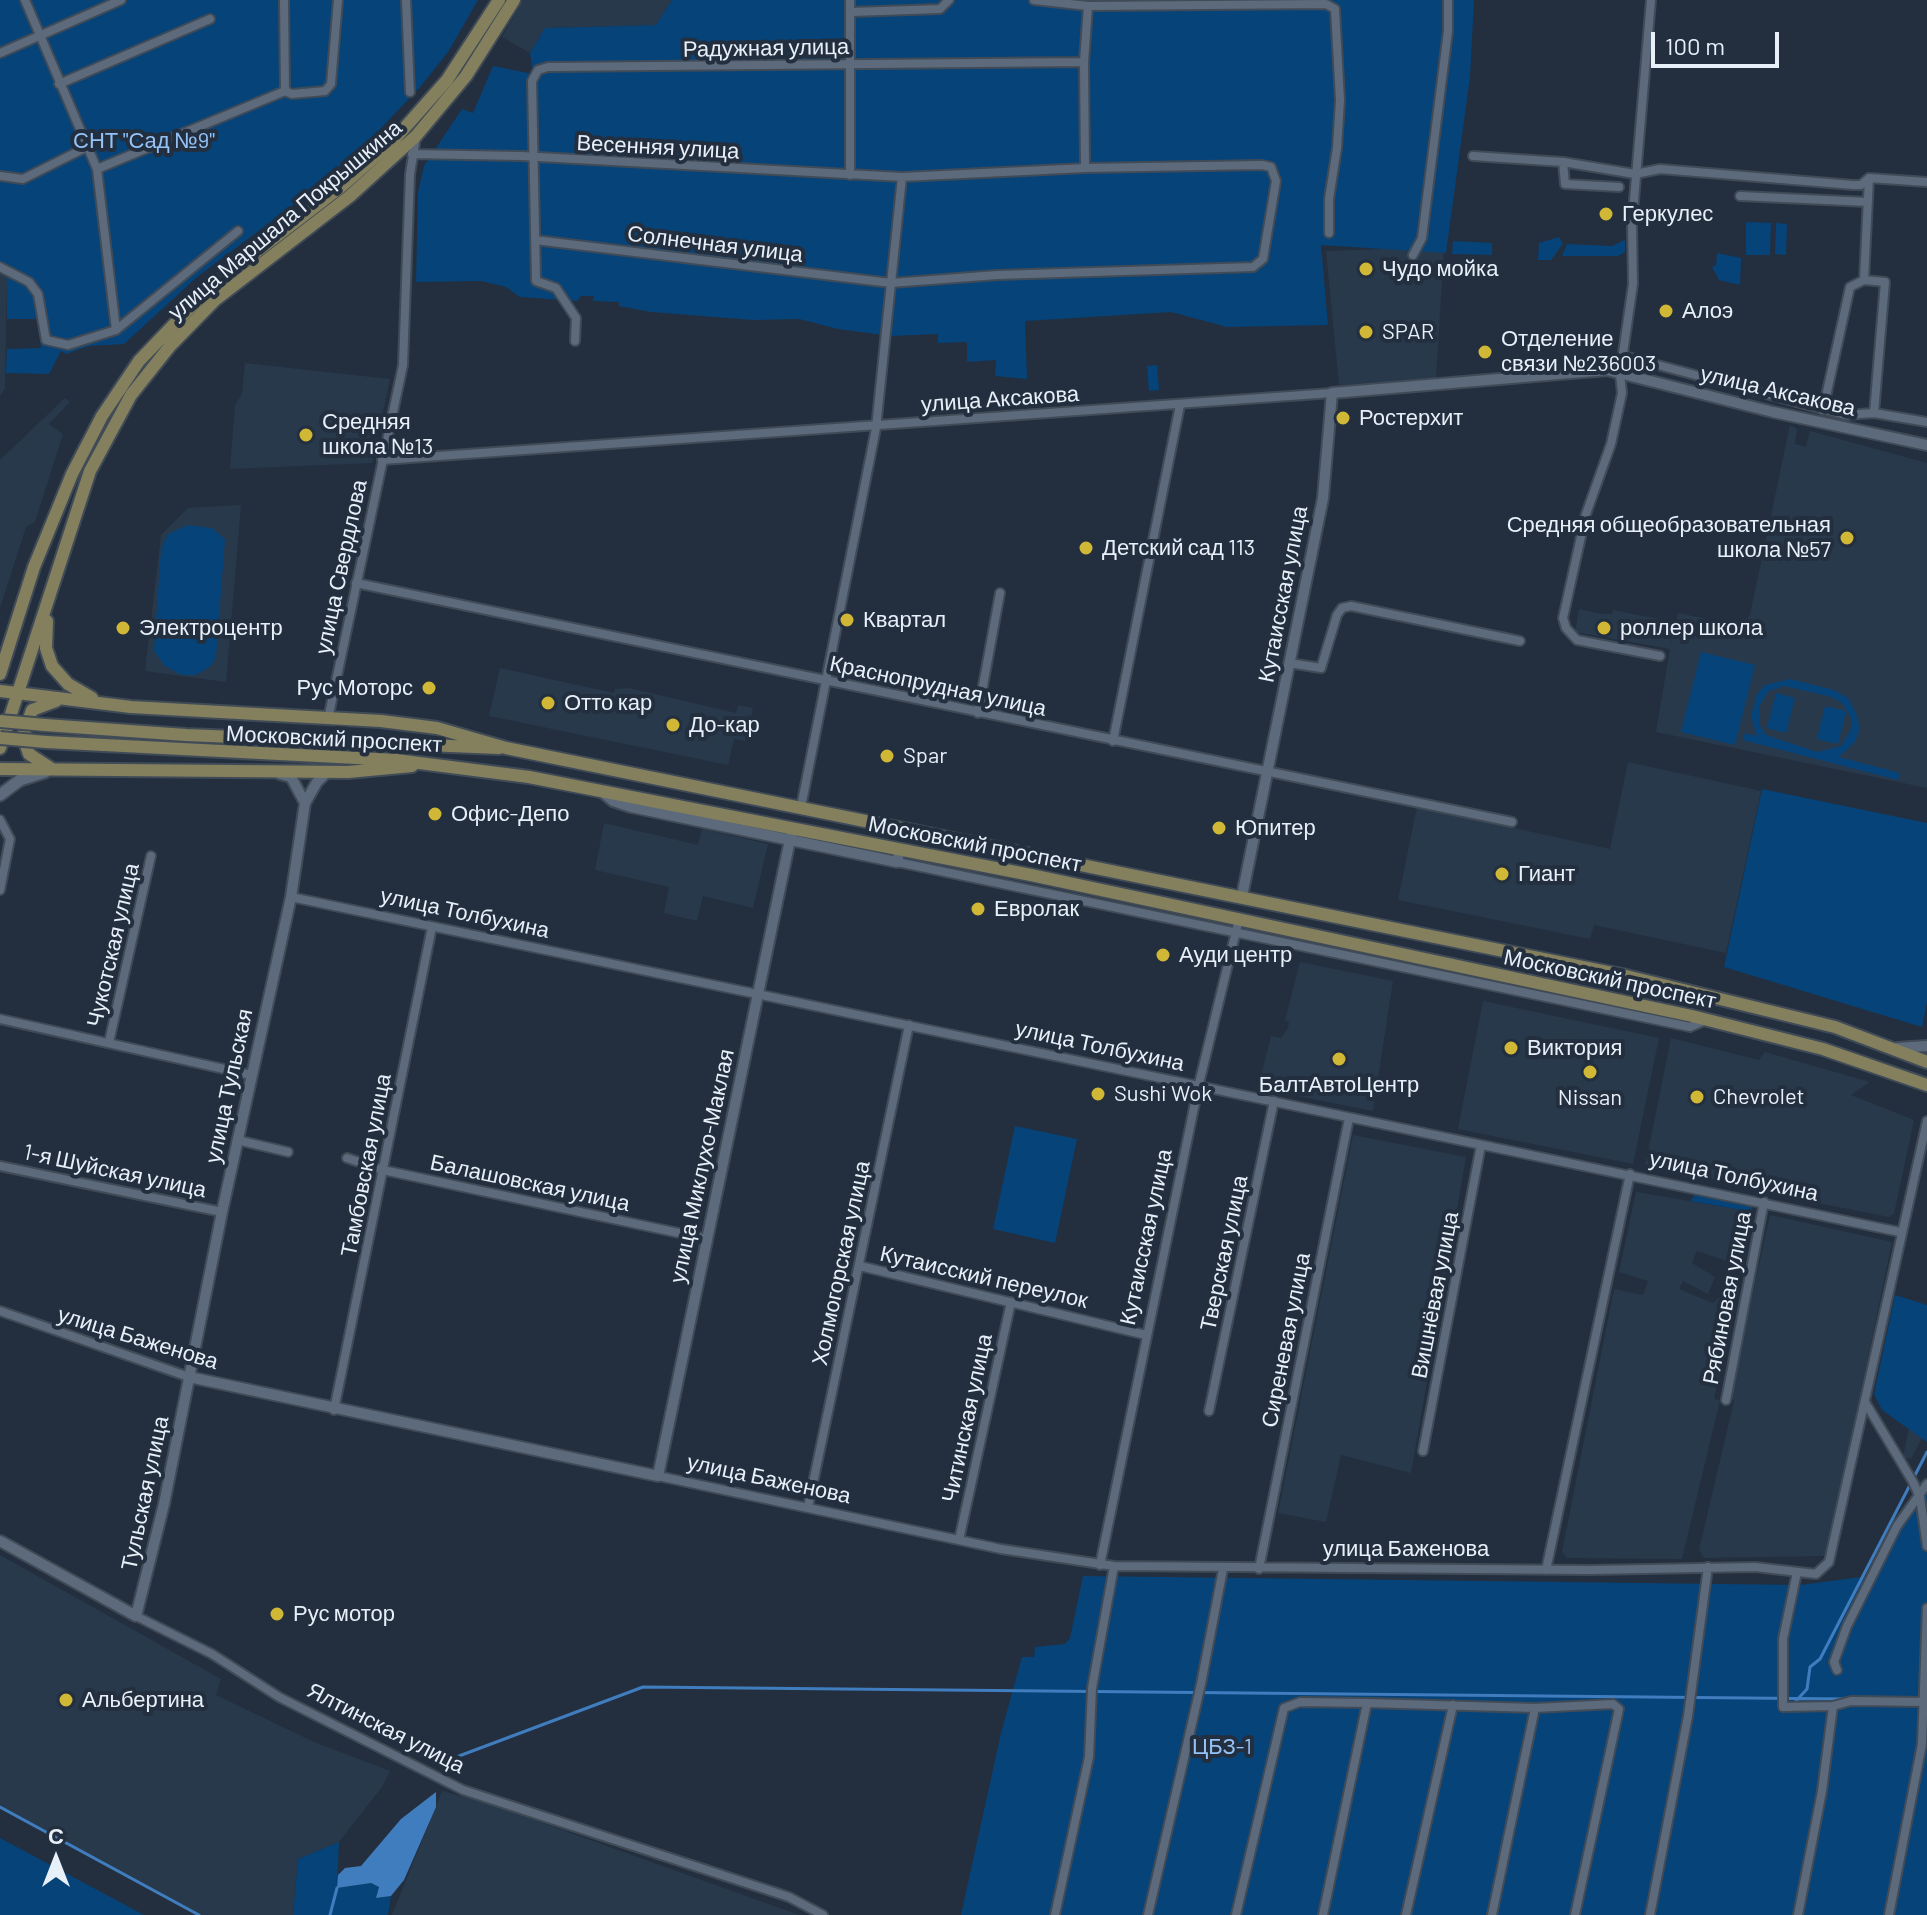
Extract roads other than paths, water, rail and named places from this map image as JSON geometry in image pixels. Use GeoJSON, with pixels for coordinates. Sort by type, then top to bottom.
{"type":"FeatureCollection","features":[{"type":"Feature","properties":{"kind":"main road","name":"улица Маршала Покрышкина"},"geometry":{"type":"LineString","coordinates":[[0,674],[34,567],[84,448],[139,361],[207,290],[349,180],[401,133],[447,80],[499,0]]}},
{"type":"Feature","properties":{"kind":"main road","name":"улица Маршала Покрышкина"},"geometry":{"type":"LineString","coordinates":[[0,748],[98,454],[146,376],[215,300],[389,163],[416,136],[457,88],[514,0]]}},
{"type":"Feature","properties":{"kind":"main road"},"geometry":{"type":"LineString","coordinates":[[53,584],[45,639],[52,666],[68,684],[110,704]]}},
{"type":"Feature","properties":{"kind":"main road"},"geometry":{"type":"LineString","coordinates":[[0,654],[14,629]]}},
{"type":"Feature","properties":{"kind":"main road"},"geometry":{"type":"LineString","coordinates":[[0,691],[110,704],[424,726],[476,737],[506,748]]}},
{"type":"Feature","properties":{"kind":"main road"},"geometry":{"type":"LineString","coordinates":[[53,770],[26,750],[25,726],[30,713],[39,704],[75,699]]}},
{"type":"Feature","properties":{"kind":"main road","name":"Московский проспект"},"geometry":{"type":"LineString","coordinates":[[0,721],[186,735],[506,748],[1034,853],[1743,1003],[1897,1048],[1927,1062]]}},
{"type":"Feature","properties":{"kind":"main road","name":"Московский проспект"},"geometry":{"type":"LineString","coordinates":[[0,738],[431,763],[602,792],[898,856],[1031,875],[1739,1027],[1823,1049],[1927,1085]]}},
{"type":"Feature","properties":{"kind":"main road"},"geometry":{"type":"LineString","coordinates":[[0,769],[328,771],[390,770],[431,763]]}},
{"type":"Feature","properties":{"kind":"main road"},"geometry":{"type":"LineString","coordinates":[[0,795],[12,785],[53,770]]}},
{"type":"Feature","properties":{"kind":"main road"},"geometry":{"type":"LineString","coordinates":[[1031,875],[1034,853]]}},
{"type":"Feature","properties":{"kind":"main road"},"geometry":{"type":"LineString","coordinates":[[1739,1027],[1743,1003]]}},
{"type":"Feature","properties":{"kind":"street"},"geometry":{"type":"LineString","coordinates":[[25,0],[97,169],[116,330]]}},
{"type":"Feature","properties":{"kind":"street"},"geometry":{"type":"LineString","coordinates":[[0,53],[121,0]]}},
{"type":"Feature","properties":{"kind":"street"},"geometry":{"type":"LineString","coordinates":[[284,0],[285,91]]}},
{"type":"Feature","properties":{"kind":"street"},"geometry":{"type":"LineString","coordinates":[[97,169],[285,91],[292,94],[325,91],[331,84],[338,0]]}},
{"type":"Feature","properties":{"kind":"street"},"geometry":{"type":"LineString","coordinates":[[406,0],[410,92]]}},
{"type":"Feature","properties":{"kind":"street"},"geometry":{"type":"LineString","coordinates":[[850,0],[850,175]]}},
{"type":"Feature","properties":{"kind":"street"},"geometry":{"type":"LineString","coordinates":[[851,12],[940,9],[949,0]]}},
{"type":"Feature","properties":{"kind":"street"},"geometry":{"type":"LineString","coordinates":[[1034,0],[1088,6],[1326,4],[1335,9],[1339,28],[1340,100],[1329,199],[1329,233]]}},
{"type":"Feature","properties":{"kind":"street"},"geometry":{"type":"LineString","coordinates":[[1413,255],[1422,238],[1448,31],[1448,0]]}},
{"type":"Feature","properties":{"kind":"street"},"geometry":{"type":"LineString","coordinates":[[1651,0],[1635,174],[1633,284],[1620,374],[1622,393],[1611,444],[1586,514],[1563,618],[1570,635],[1577,640],[1660,656]]}},
{"type":"Feature","properties":{"kind":"street"},"geometry":{"type":"LineString","coordinates":[[1085,168],[1084,62],[1088,6]]}},
{"type":"Feature","properties":{"kind":"street"},"geometry":{"type":"LineString","coordinates":[[59,84],[210,19]]}},
{"type":"Feature","properties":{"kind":"street","name":"Радужная улица"},"geometry":{"type":"LineString","coordinates":[[535,157],[532,81],[538,70],[548,67],[1084,62]]}},
{"type":"Feature","properties":{"kind":"street","name":"улица Свердлова"},"geometry":{"type":"LineString","coordinates":[[328,719],[405,350],[410,174],[416,136]]}},
{"type":"Feature","properties":{"kind":"street"},"geometry":{"type":"LineString","coordinates":[[0,176],[23,179],[87,147]]}},
{"type":"Feature","properties":{"kind":"street","name":"Весенняя улица"},"geometry":{"type":"LineString","coordinates":[[412,154],[535,157],[902,177],[1085,168]]}},
{"type":"Feature","properties":{"kind":"street"},"geometry":{"type":"LineString","coordinates":[[1473,156],[1563,162],[1635,174],[1660,169],[1861,185],[1869,178],[1927,182]]}},
{"type":"Feature","properties":{"kind":"street"},"geometry":{"type":"LineString","coordinates":[[535,157],[536,281],[556,288],[576,318],[575,341]]}},
{"type":"Feature","properties":{"kind":"street"},"geometry":{"type":"LineString","coordinates":[[1563,162],[1565,184],[1619,187]]}},
{"type":"Feature","properties":{"kind":"street"},"geometry":{"type":"LineString","coordinates":[[389,163],[402,164],[410,174]]}},
{"type":"Feature","properties":{"kind":"street","name":"Солнечная улица"},"geometry":{"type":"LineString","coordinates":[[535,240],[891,283],[997,275],[1253,267],[1263,259],[1276,181],[1271,167],[1085,168]]}},
{"type":"Feature","properties":{"kind":"street"},"geometry":{"type":"LineString","coordinates":[[801,807],[876,428],[902,177]]}},
{"type":"Feature","properties":{"kind":"street"},"geometry":{"type":"LineString","coordinates":[[1864,280],[1869,178]]}},
{"type":"Feature","properties":{"kind":"street"},"geometry":{"type":"LineString","coordinates":[[1740,196],[1868,202]]}},
{"type":"Feature","properties":{"kind":"street"},"geometry":{"type":"LineString","coordinates":[[0,267],[29,282],[38,294],[46,340],[68,345],[116,330],[238,231]]}},
{"type":"Feature","properties":{"kind":"street"},"geometry":{"type":"LineString","coordinates":[[1823,410],[1850,287],[1864,280],[1885,282],[1874,413]]}},
{"type":"Feature","properties":{"kind":"street"},"geometry":{"type":"LineString","coordinates":[[1624,356],[1845,415],[1874,413],[1927,422]]}},
{"type":"Feature","properties":{"kind":"street","name":"улица Аксакова"},"geometry":{"type":"LineString","coordinates":[[382,460],[876,428],[1583,372],[1620,374],[1773,412],[1927,445]]}},
{"type":"Feature","properties":{"kind":"street","name":"Кутаисская улица"},"geometry":{"type":"LineString","coordinates":[[1242,896],[1323,498],[1332,393]]}},
{"type":"Feature","properties":{"kind":"street"},"geometry":{"type":"LineString","coordinates":[[1113,741],[1180,405]]}},
{"type":"Feature","properties":{"kind":"street","name":"Краснопрудная улица"},"geometry":{"type":"LineString","coordinates":[[356,583],[1512,822]]}},
{"type":"Feature","properties":{"kind":"street"},"geometry":{"type":"LineString","coordinates":[[978,713],[1000,593]]}},
{"type":"Feature","properties":{"kind":"street"},"geometry":{"type":"LineString","coordinates":[[1289,663],[1321,668],[1337,615],[1342,608],[1351,606],[1520,641]]}},
{"type":"Feature","properties":{"kind":"street"},"geometry":{"type":"LineString","coordinates":[[272,771],[291,777],[305,803]]}},
{"type":"Feature","properties":{"kind":"street"},"geometry":{"type":"LineString","coordinates":[[305,803],[317,782],[328,771]]}},
{"type":"Feature","properties":{"kind":"street"},"geometry":{"type":"LineString","coordinates":[[0,807],[12,785]]}},
{"type":"Feature","properties":{"kind":"street","name":"улица Тульская"},"geometry":{"type":"LineString","coordinates":[[189,1377],[291,897],[305,803]]}},
{"type":"Feature","properties":{"kind":"street"},"geometry":{"type":"LineString","coordinates":[[0,820],[10,839],[0,890]]}},
{"type":"Feature","properties":{"kind":"street"},"geometry":{"type":"LineString","coordinates":[[791,835],[811,846]]}},
{"type":"Feature","properties":{"kind":"street","name":"улица Миклухо-Маклая"},"geometry":{"type":"LineString","coordinates":[[658,1476],[758,994],[788,865],[791,835]]}},
{"type":"Feature","properties":{"kind":"street"},"geometry":{"type":"LineString","coordinates":[[788,865],[801,848],[811,846],[898,856],[1095,905],[1690,1027],[1707,1020]]}},
{"type":"Feature","properties":{"kind":"street","name":"Чукотская улица"},"geometry":{"type":"LineString","coordinates":[[109,1042],[151,856]]}},
{"type":"Feature","properties":{"kind":"street"},"geometry":{"type":"LineString","coordinates":[[1095,905],[1097,889]]}},
{"type":"Feature","properties":{"kind":"street","name":"улица Толбухина"},"geometry":{"type":"LineString","coordinates":[[291,897],[1900,1232]]}},
{"type":"Feature","properties":{"kind":"street","name":"Кутаисская улица"},"geometry":{"type":"LineString","coordinates":[[1100,1565],[1198,1088],[1239,919]]}},
{"type":"Feature","properties":{"kind":"street","name":"Тамбовская улица"},"geometry":{"type":"LineString","coordinates":[[334,1410],[432,927]]}},
{"type":"Feature","properties":{"kind":"street"},"geometry":{"type":"LineString","coordinates":[[0,1019],[251,1075]]}},
{"type":"Feature","properties":{"kind":"street","name":"Холмогорская улица"},"geometry":{"type":"LineString","coordinates":[[808,1507],[909,1025]]}},
{"type":"Feature","properties":{"kind":"street"},"geometry":{"type":"LineString","coordinates":[[1897,1048],[1927,1046]]}},
{"type":"Feature","properties":{"kind":"street","name":"Тверская улица"},"geometry":{"type":"LineString","coordinates":[[1209,1411],[1274,1101]]}},
{"type":"Feature","properties":{"kind":"street","name":"Сиреневая улица"},"geometry":{"type":"LineString","coordinates":[[1259,1569],[1349,1118]]}},
{"type":"Feature","properties":{"kind":"street","name":"улица Баженова"},"geometry":{"type":"LineString","coordinates":[[0,1311],[189,1377],[959,1540],[1100,1565],[1223,1569],[1546,1570],[1755,1567],[1816,1574],[1829,1562],[1927,1121]]}},
{"type":"Feature","properties":{"kind":"street"},"geometry":{"type":"LineString","coordinates":[[237,1140],[288,1152]]}},
{"type":"Feature","properties":{"kind":"street","name":"Вишнёвая улица"},"geometry":{"type":"LineString","coordinates":[[1423,1451],[1481,1145]]}},
{"type":"Feature","properties":{"kind":"street","name":"Балашовская улица"},"geometry":{"type":"LineString","coordinates":[[347,1158],[383,1170],[707,1239]]}},
{"type":"Feature","properties":{"kind":"street","name":"1-я Шуйская улица"},"geometry":{"type":"LineString","coordinates":[[0,1166],[222,1212]]}},
{"type":"Feature","properties":{"kind":"street"},"geometry":{"type":"LineString","coordinates":[[1546,1570],[1630,1174]]}},
{"type":"Feature","properties":{"kind":"street","name":"Рябиновая улица"},"geometry":{"type":"LineString","coordinates":[[1726,1400],[1764,1202]]}},
{"type":"Feature","properties":{"kind":"street","name":"Кутаисский переулок"},"geometry":{"type":"LineString","coordinates":[[860,1266],[1146,1335]]}},
{"type":"Feature","properties":{"kind":"street","name":"Читинская улица"},"geometry":{"type":"LineString","coordinates":[[959,1540],[1011,1302]]}},
{"type":"Feature","properties":{"kind":"street","name":"Тульская улица"},"geometry":{"type":"LineString","coordinates":[[136,1616],[164,1504],[189,1377]]}},
{"type":"Feature","properties":{"kind":"street"},"geometry":{"type":"LineString","coordinates":[[1864,1401],[1923,1499]]}},
{"type":"Feature","properties":{"kind":"street"},"geometry":{"type":"LineString","coordinates":[[1927,1484],[1923,1499],[1927,1546]]}},
{"type":"Feature","properties":{"kind":"street"},"geometry":{"type":"LineString","coordinates":[[1837,1670],[1834,1662],[1847,1626],[1897,1526],[1923,1499]]}},
{"type":"Feature","properties":{"kind":"street","name":"Ялтинская улица"},"geometry":{"type":"LineString","coordinates":[[0,1541],[212,1654],[279,1697],[463,1790],[789,1897],[823,1915]]}},
{"type":"Feature","properties":{"kind":"street"},"geometry":{"type":"LineString","coordinates":[[1055,1915],[1089,1757],[1091,1693],[1114,1566]]}},
{"type":"Feature","properties":{"kind":"street"},"geometry":{"type":"LineString","coordinates":[[1650,1915],[1688,1716],[1708,1567]]}},
{"type":"Feature","properties":{"kind":"street"},"geometry":{"type":"LineString","coordinates":[[1148,1915],[1223,1569]]}},
{"type":"Feature","properties":{"kind":"street"},"geometry":{"type":"LineString","coordinates":[[1797,1572],[1783,1639],[1781,1703],[1788,1708],[1833,1706],[1851,1701],[1925,1702]]}},
{"type":"Feature","properties":{"kind":"street"},"geometry":{"type":"LineString","coordinates":[[1889,1915],[1922,1744],[1927,1608]]}},
{"type":"Feature","properties":{"kind":"street"},"geometry":{"type":"LineString","coordinates":[[1236,1915],[1284,1708],[1300,1702],[1535,1708],[1613,1704],[1619,1709],[1575,1915]]}},
{"type":"Feature","properties":{"kind":"street"},"geometry":{"type":"LineString","coordinates":[[1323,1915],[1367,1703]]}},
{"type":"Feature","properties":{"kind":"street"},"geometry":{"type":"LineString","coordinates":[[1406,1915],[1453,1705]]}},
{"type":"Feature","properties":{"kind":"street"},"geometry":{"type":"LineString","coordinates":[[1798,1915],[1822,1791],[1833,1706]]}},
{"type":"Feature","properties":{"kind":"street"},"geometry":{"type":"LineString","coordinates":[[1492,1915],[1535,1708]]}},
{"type":"Feature","properties":{"kind":"waterway"},"geometry":{"type":"LineString","coordinates":[[1796,1701],[1807,1689],[1810,1667],[1820,1659],[1927,1452]]}},
{"type":"Feature","properties":{"kind":"waterway"},"geometry":{"type":"LineString","coordinates":[[451,1769],[459,1756],[643,1687],[1847,1699]]}},
{"type":"Feature","properties":{"kind":"waterway"},"geometry":{"type":"LineString","coordinates":[[0,1807],[199,1915]]}},
{"type":"Feature","properties":{"kind":"waterway"},"geometry":{"type":"LineString","coordinates":[[330,1915],[337,1888]]}},
{"type":"Feature","properties":{"kind":"place","name":"Геркулес"},"geometry":{"type":"Point","coordinates":[1606,214]}},
{"type":"Feature","properties":{"kind":"place","name":"Чудо мойка"},"geometry":{"type":"Point","coordinates":[1366,269]}},
{"type":"Feature","properties":{"kind":"place","name":"Алоэ"},"geometry":{"type":"Point","coordinates":[1666,311]}},
{"type":"Feature","properties":{"kind":"place","name":"SPAR"},"geometry":{"type":"Point","coordinates":[1366,332]}},
{"type":"Feature","properties":{"kind":"place","name":"Отделение связи №236003"},"geometry":{"type":"Point","coordinates":[1485,352]}},
{"type":"Feature","properties":{"kind":"place","name":"Ростерхит"},"geometry":{"type":"Point","coordinates":[1343,418]}},
{"type":"Feature","properties":{"kind":"place","name":"Средняя школа №13"},"geometry":{"type":"Point","coordinates":[306,435]}},
{"type":"Feature","properties":{"kind":"place","name":"Средняя общеобразовательная школа №57"},"geometry":{"type":"Point","coordinates":[1847,538]}},
{"type":"Feature","properties":{"kind":"place","name":"Детский сад 113"},"geometry":{"type":"Point","coordinates":[1086,548]}},
{"type":"Feature","properties":{"kind":"place","name":"Квартал"},"geometry":{"type":"Point","coordinates":[847,620]}},
{"type":"Feature","properties":{"kind":"place","name":"Электроцентр"},"geometry":{"type":"Point","coordinates":[123,628]}},
{"type":"Feature","properties":{"kind":"place","name":"роллер школа"},"geometry":{"type":"Point","coordinates":[1604,628]}},
{"type":"Feature","properties":{"kind":"place","name":"Рус Моторс"},"geometry":{"type":"Point","coordinates":[429,688]}},
{"type":"Feature","properties":{"kind":"place","name":"Отто кар"},"geometry":{"type":"Point","coordinates":[548,703]}},
{"type":"Feature","properties":{"kind":"place","name":"До-кар"},"geometry":{"type":"Point","coordinates":[673,725]}},
{"type":"Feature","properties":{"kind":"place","name":"Spar"},"geometry":{"type":"Point","coordinates":[887,756]}},
{"type":"Feature","properties":{"kind":"place","name":"Офис-Депо"},"geometry":{"type":"Point","coordinates":[435,814]}},
{"type":"Feature","properties":{"kind":"place","name":"Юпитер"},"geometry":{"type":"Point","coordinates":[1219,828]}},
{"type":"Feature","properties":{"kind":"place","name":"Гиант"},"geometry":{"type":"Point","coordinates":[1502,874]}},
{"type":"Feature","properties":{"kind":"place","name":"Евролак"},"geometry":{"type":"Point","coordinates":[978,909]}},
{"type":"Feature","properties":{"kind":"place","name":"Ауди центр"},"geometry":{"type":"Point","coordinates":[1163,955]}},
{"type":"Feature","properties":{"kind":"place","name":"Виктория"},"geometry":{"type":"Point","coordinates":[1511,1048]}},
{"type":"Feature","properties":{"kind":"place","name":"БалтАвтоЦентр"},"geometry":{"type":"Point","coordinates":[1339,1059]}},
{"type":"Feature","properties":{"kind":"place","name":"Nissan"},"geometry":{"type":"Point","coordinates":[1590,1072]}},
{"type":"Feature","properties":{"kind":"place","name":"Sushi Wok"},"geometry":{"type":"Point","coordinates":[1098,1094]}},
{"type":"Feature","properties":{"kind":"place","name":"Chevrolet"},"geometry":{"type":"Point","coordinates":[1697,1097]}},
{"type":"Feature","properties":{"kind":"place","name":"Рус мотор"},"geometry":{"type":"Point","coordinates":[277,1614]}},
{"type":"Feature","properties":{"kind":"place","name":"Альбертина"},"geometry":{"type":"Point","coordinates":[66,1700]}},
{"type":"Feature","properties":{"kind":"park label","name":"СНТ \"Сад №9\""},"geometry":{"type":"Point","coordinates":[144,141]}},
{"type":"Feature","properties":{"kind":"park label","name":"ЦБЗ-1"},"geometry":{"type":"Point","coordinates":[1222,1747]}}]}
